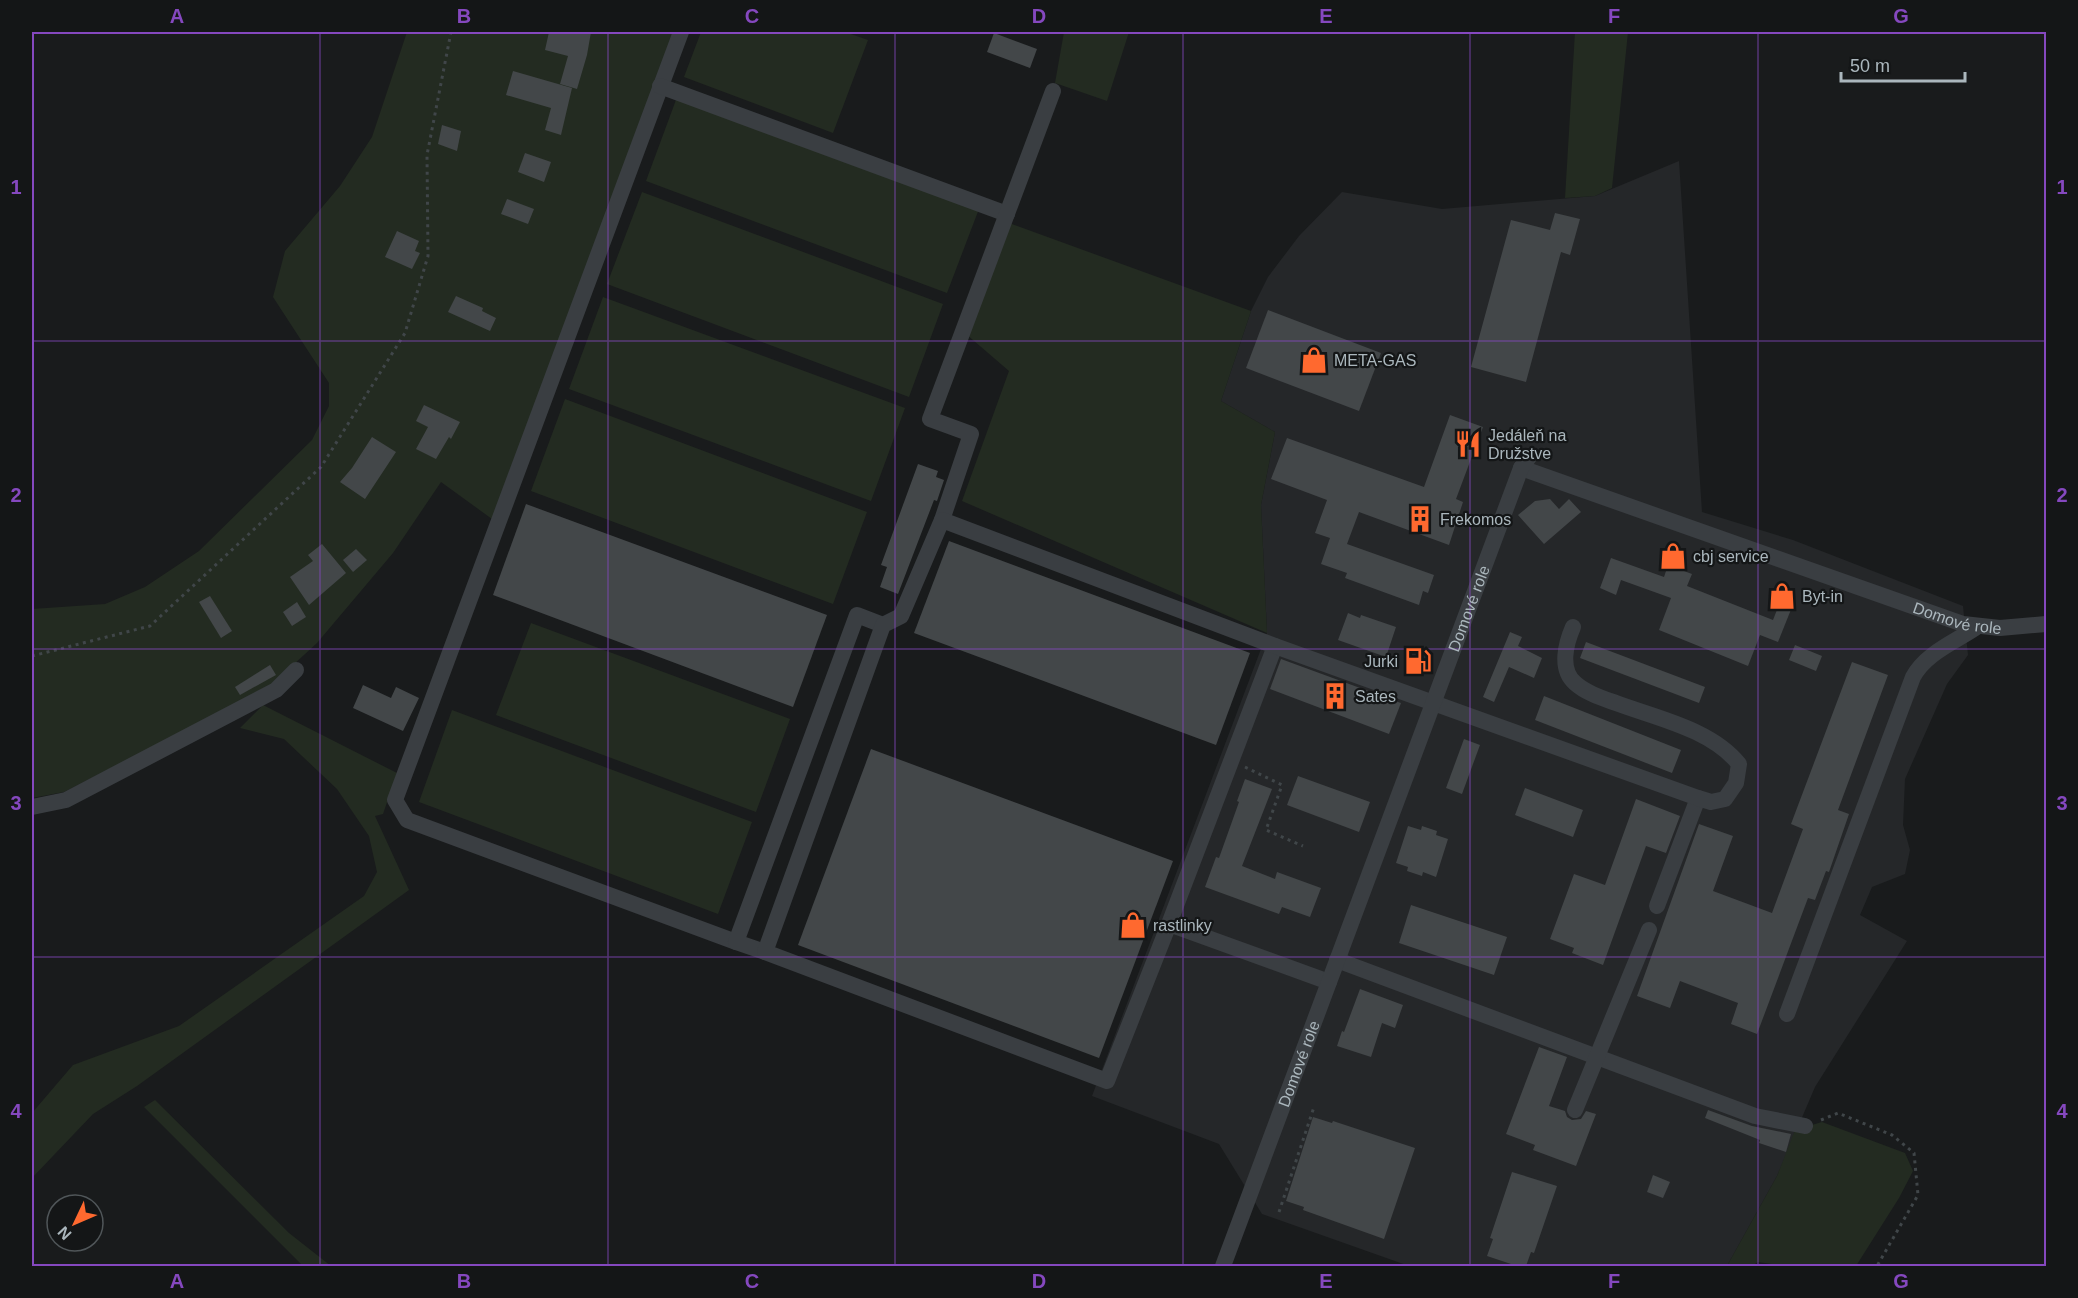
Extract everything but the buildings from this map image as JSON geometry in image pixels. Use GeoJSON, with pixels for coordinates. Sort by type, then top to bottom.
{"type":"FeatureCollection","features":[{"type":"Feature","properties":{"kind":"street"},"geometry":{"type":"LineString","coordinates":[[681,32],[395,800],[407,820],[1107,1081],[1275,646]]}},
{"type":"Feature","properties":{"kind":"street"},"geometry":{"type":"LineString","coordinates":[[660,86],[1007,214]]}},
{"type":"Feature","properties":{"kind":"street"},"geometry":{"type":"LineString","coordinates":[[765,952],[883,625],[901,616],[942,520],[971,434],[930,419],[1053,91]]}},
{"type":"Feature","properties":{"kind":"street","name":"Domové role"},"geometry":{"type":"LineString","coordinates":[[1223,1266],[1525,462],[1962,624],[1977,627],[2014,628],[2046,624]]}},
{"type":"Feature","properties":{"kind":"street"},"geometry":{"type":"LineString","coordinates":[[942,520],[1275,646],[1698,798],[1711,802],[1725,800],[1736,783],[1738,764],[1729,751],[1701,734],[1596,696],[1573,682],[1565,663],[1566,643],[1573,627]]}},
{"type":"Feature","properties":{"kind":"street"},"geometry":{"type":"LineString","coordinates":[[736,942],[857,615],[883,625]]}},
{"type":"Feature","properties":{"kind":"street"},"geometry":{"type":"LineString","coordinates":[[1787,1014],[1913,678],[1918,668],[1942,648],[1977,627]]}},
{"type":"Feature","properties":{"kind":"street"},"geometry":{"type":"LineString","coordinates":[[32,807],[66,800],[76,795],[276,690],[296,669]]}},
{"type":"Feature","properties":{"kind":"street"},"geometry":{"type":"LineString","coordinates":[[1657,906],[1698,798]]}},
{"type":"Feature","properties":{"kind":"street"},"geometry":{"type":"LineString","coordinates":[[1169,924],[1329,982]]}},
{"type":"Feature","properties":{"kind":"street"},"geometry":{"type":"LineString","coordinates":[[1575,1110],[1649,930]]}},
{"type":"Feature","properties":{"kind":"street"},"geometry":{"type":"LineString","coordinates":[[1337,960],[1755,1116],[1805,1126]]}},
{"type":"Feature","properties":{"kind":"path"},"geometry":{"type":"LineString","coordinates":[[32,657],[150,626],[321,467],[405,333],[422,278],[428,256],[427,155],[451,32]]}},
{"type":"Feature","properties":{"kind":"path"},"geometry":{"type":"LineString","coordinates":[[1232,761],[1282,785],[1266,830],[1303,846]]}},
{"type":"Feature","properties":{"kind":"path"},"geometry":{"type":"LineString","coordinates":[[1279,1212],[1314,1107]]}},
{"type":"Feature","properties":{"kind":"path"},"geometry":{"type":"LineString","coordinates":[[1805,1126],[1838,1113],[1892,1135],[1914,1153],[1918,1195],[1877,1266]]}},
{"type":"Feature","properties":{"kind":"shaded area"},"geometry":{"type":"Polygon","coordinates":[[[1679,161],[1702,512],[1793,540],[1963,606],[1968,655],[1947,684],[1905,779],[1903,825],[1910,850],[1905,874],[1872,887],[1860,915],[1907,941],[1815,1087],[1777,1176],[1727,1266],[1409,1266],[1262,1214],[1219,1144],[1092,1096],[1267,633],[1261,505],[1275,432],[1221,401],[1251,311],[1268,277],[1299,236],[1342,192],[1442,209],[1595,196],[1679,161]]]}},
{"type":"Feature","properties":{"kind":"green space"},"geometry":{"type":"Polygon","coordinates":[[[407,32],[674,32],[492,519],[441,482],[393,553],[317,643],[267,689],[64,792],[32,798],[32,609],[105,604],[145,587],[199,551],[312,440],[329,406],[329,383],[273,297],[285,251],[340,186],[372,137],[407,32]]]}},
{"type":"Feature","properties":{"kind":"green space"},"geometry":{"type":"Polygon","coordinates":[[[701,32],[845,32],[868,40],[833,133],[684,77],[701,32]]]}},
{"type":"Feature","properties":{"kind":"green space"},"geometry":{"type":"Polygon","coordinates":[[[1064,32],[1129,32],[1107,101],[1055,83],[1064,32]]]}},
{"type":"Feature","properties":{"kind":"green space"},"geometry":{"type":"Polygon","coordinates":[[[1575,32],[1628,32],[1612,188],[1595,196],[1565,198],[1575,32]]]}},
{"type":"Feature","properties":{"kind":"green space"},"geometry":{"type":"Polygon","coordinates":[[[680,89],[982,201],[947,293],[646,181],[680,89]]]}},
{"type":"Feature","properties":{"kind":"green space"},"geometry":{"type":"Polygon","coordinates":[[[642,192],[943,304],[909,397],[607,284],[642,192]]]}},
{"type":"Feature","properties":{"kind":"green space"},"geometry":{"type":"Polygon","coordinates":[[[1009,223],[1251,311],[1221,401],[1275,432],[1261,505],[1267,633],[962,501],[1009,371],[966,334],[1009,223]]]}},
{"type":"Feature","properties":{"kind":"green space"},"geometry":{"type":"Polygon","coordinates":[[[603,297],[905,408],[871,501],[569,389],[603,297]]]}},
{"type":"Feature","properties":{"kind":"green space"},"geometry":{"type":"Polygon","coordinates":[[[565,399],[867,512],[833,604],[531,491],[565,399]]]}},
{"type":"Feature","properties":{"kind":"green space"},"geometry":{"type":"Polygon","coordinates":[[[531,623],[790,719],[756,812],[496,715],[531,623]]]}},
{"type":"Feature","properties":{"kind":"green space"},"geometry":{"type":"Polygon","coordinates":[[[263,705],[397,773],[383,814],[375,816],[409,890],[137,1086],[93,1114],[32,1178],[32,1113],[73,1065],[179,1026],[364,896],[377,872],[369,836],[337,789],[284,739],[240,728],[263,705]]]}},
{"type":"Feature","properties":{"kind":"green space"},"geometry":{"type":"Polygon","coordinates":[[[452,710],[752,822],[718,914],[419,802],[452,710]]]}},
{"type":"Feature","properties":{"kind":"green space"},"geometry":{"type":"Polygon","coordinates":[[[155,1100],[289,1233],[331,1266],[303,1266],[144,1107],[155,1100]]]}},
{"type":"Feature","properties":{"kind":"green space"},"geometry":{"type":"Polygon","coordinates":[[[1822,1122],[1905,1153],[1913,1171],[1899,1198],[1856,1266],[1786,1266],[1758,1262],[1752,1266],[1727,1266],[1777,1176],[1795,1130],[1822,1122]]]}},
{"type":"Feature","properties":{"kind":"place","name":"META-GAS"},"geometry":{"type":"Point","coordinates":[1314,360]}},
{"type":"Feature","properties":{"kind":"place","name":"Jedáleň na Družstve"},"geometry":{"type":"Point","coordinates":[1468,444]}},
{"type":"Feature","properties":{"kind":"place","name":"Frekomos"},"geometry":{"type":"Point","coordinates":[1420,519]}},
{"type":"Feature","properties":{"kind":"place","name":"cbj service"},"geometry":{"type":"Point","coordinates":[1673,556]}},
{"type":"Feature","properties":{"kind":"place","name":"Byt-in"},"geometry":{"type":"Point","coordinates":[1782,596]}},
{"type":"Feature","properties":{"kind":"place","name":"Jurki"},"geometry":{"type":"Point","coordinates":[1418,661]}},
{"type":"Feature","properties":{"kind":"place","name":"Sates"},"geometry":{"type":"Point","coordinates":[1335,696]}},
{"type":"Feature","properties":{"kind":"place","name":"rastlinky"},"geometry":{"type":"Point","coordinates":[1133,925]}}]}
